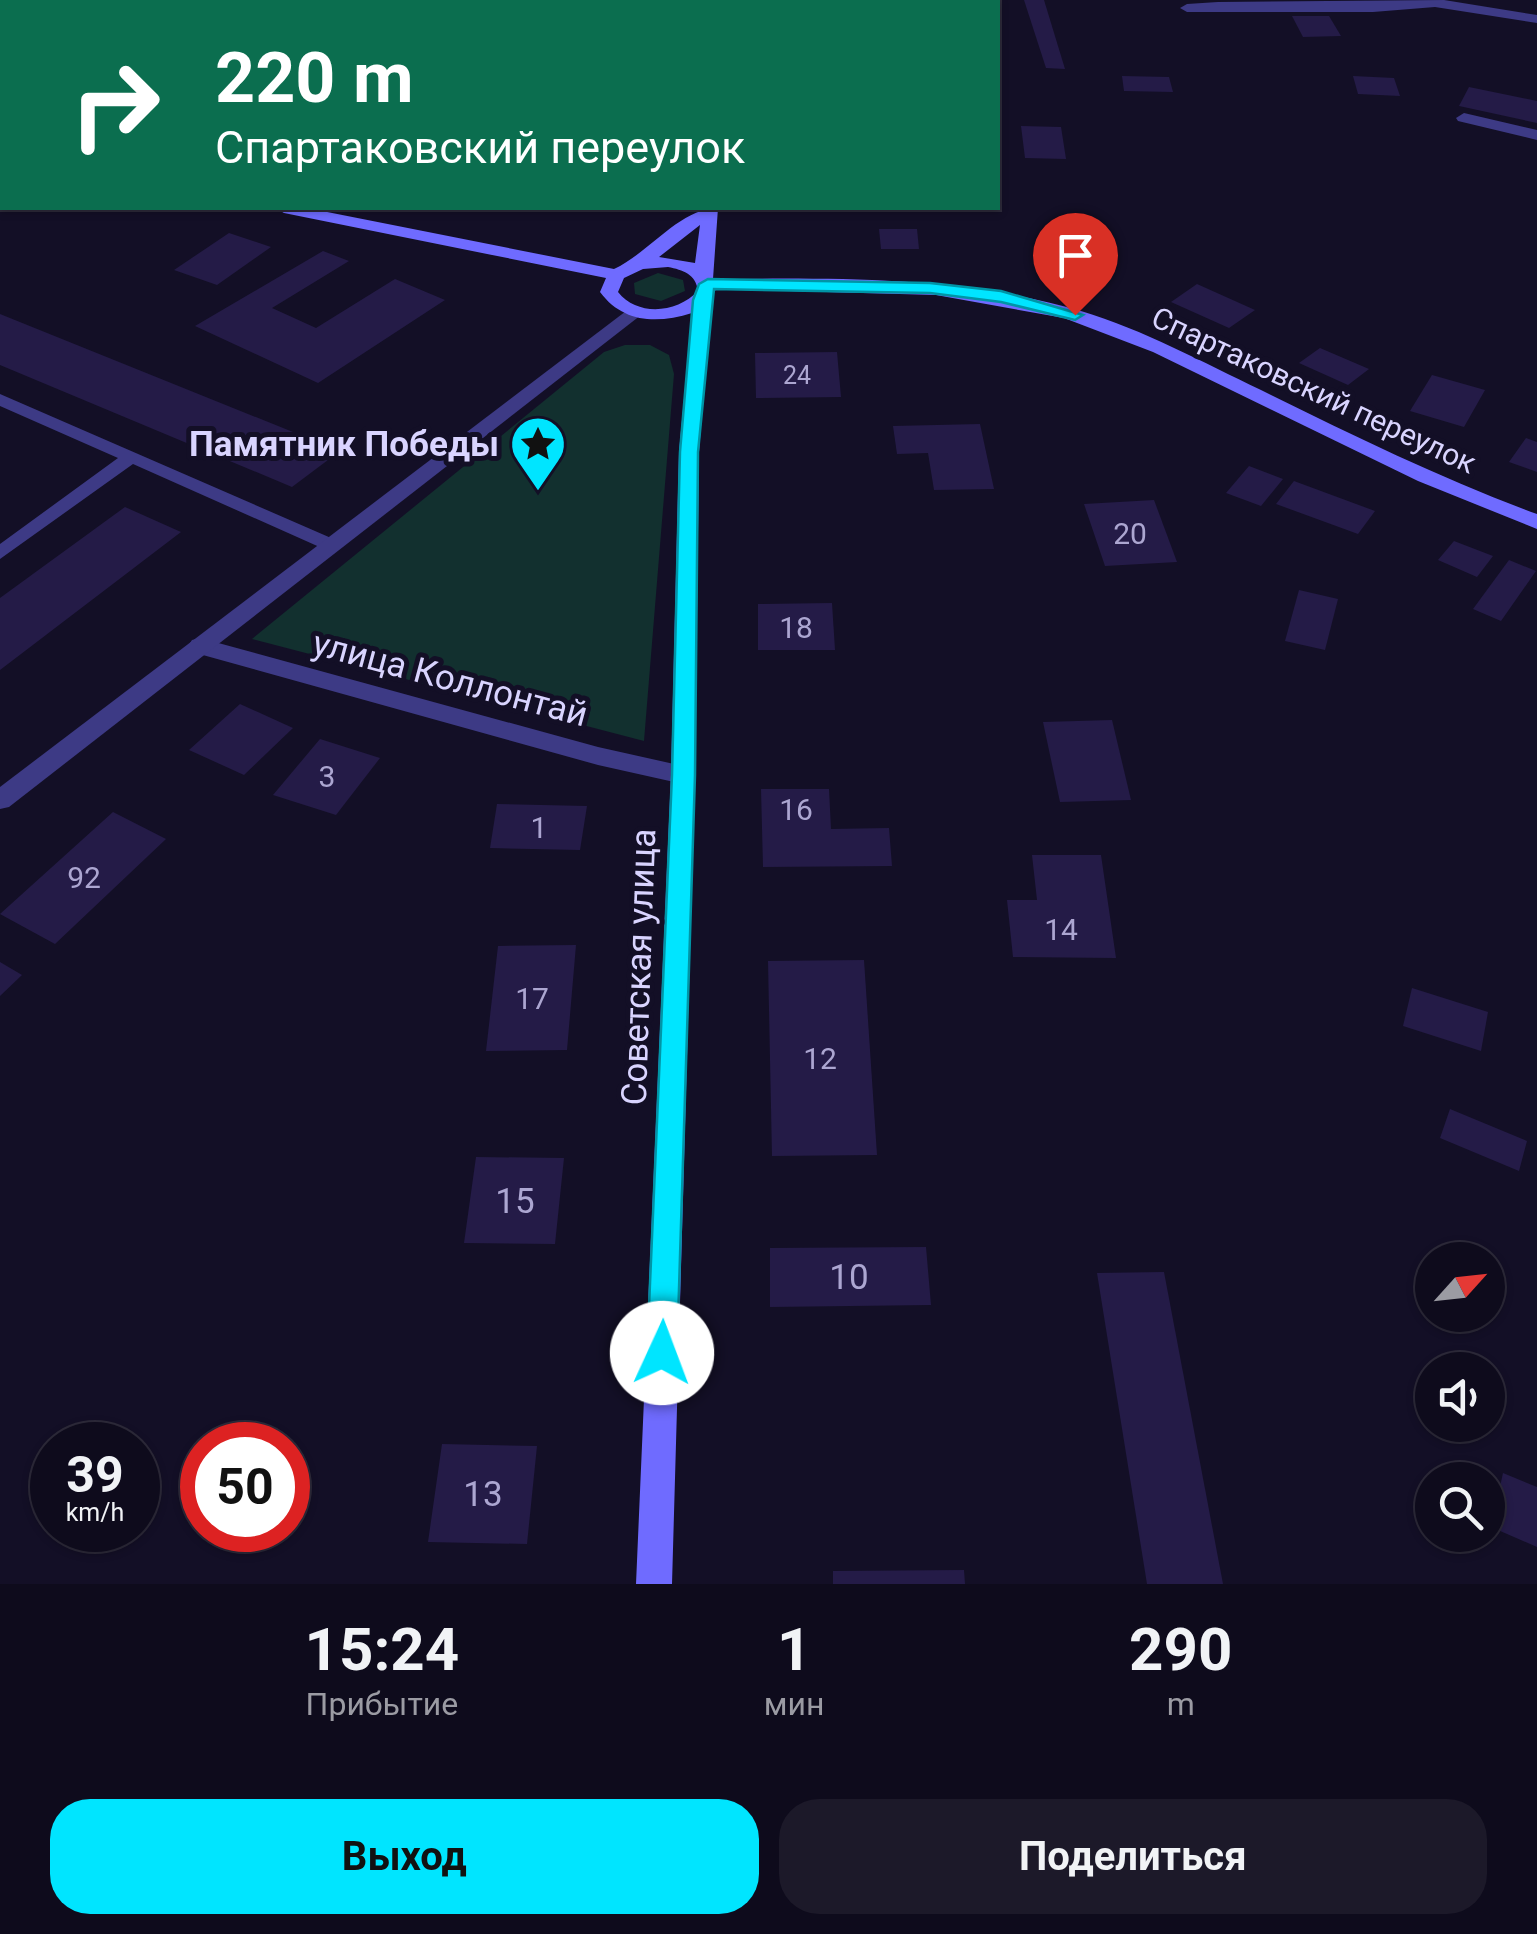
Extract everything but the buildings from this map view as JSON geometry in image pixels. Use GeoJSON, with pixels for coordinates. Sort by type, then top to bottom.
{"type":"FeatureCollection","features":[{"type":"Feature","properties":{"kind":"main road"},"geometry":{"type":"LineString","coordinates":[[294,210],[616,275],[609,292],[613,300],[676,332],[696,353]]}},
{"type":"Feature","properties":{"kind":"main road","name":"Советская улица"},"geometry":{"type":"LineString","coordinates":[[616,275],[638,264],[707,210]]}},
{"type":"Feature","properties":{"kind":"main road","name":"Советская улица"},"geometry":{"type":"LineString","coordinates":[[654,1584],[683,775],[689,452],[710,210]]}},
{"type":"Feature","properties":{"kind":"main road"},"geometry":{"type":"LineString","coordinates":[[638,264],[668,262],[695,269],[704,286],[679,312],[641,313]]}},
{"type":"Feature","properties":{"kind":"main road","name":"Спартаковский переулок"},"geometry":{"type":"LineString","coordinates":[[704,286],[930,288],[1001,296],[1075,315],[1171,354],[1387,460],[1537,522]]}},
{"type":"Feature","properties":{"kind":"street"},"geometry":{"type":"LineString","coordinates":[[1186,8],[1282,4],[1402,7],[1434,2],[1537,19]]}},
{"type":"Feature","properties":{"kind":"street"},"geometry":{"type":"LineString","coordinates":[[1464,118],[1537,135]]}},
{"type":"Feature","properties":{"kind":"street"},"geometry":{"type":"LineString","coordinates":[[0,800],[641,313]]}},
{"type":"Feature","properties":{"kind":"street","name":"улица Коллонтай"},"geometry":{"type":"LineString","coordinates":[[200,646],[598,756],[683,775]]}},
{"type":"Feature","properties":{"kind":"lane"},"geometry":{"type":"LineString","coordinates":[[0,399],[331,545]]}},
{"type":"Feature","properties":{"kind":"lane"},"geometry":{"type":"LineString","coordinates":[[0,553],[131,458]]}},
{"type":"Feature","properties":{"kind":"green space"},"geometry":{"type":"Polygon","coordinates":[[[658,273],[683,280],[685,291],[661,301],[635,294],[634,283],[658,273]]]}},
{"type":"Feature","properties":{"kind":"green space"},"geometry":{"type":"Polygon","coordinates":[[[625,345],[650,345],[669,355],[674,374],[644,741],[252,639],[604,352],[625,345]]]}},
{"type":"Feature","properties":{"kind":"place","name":"Памятник Победы"},"geometry":{"type":"Point","coordinates":[538,493]}},
{"type":"Feature","properties":{"kind":"route"},"geometry":{"type":"LineString","coordinates":[[662,1353],[683,775],[689,452],[702,300],[708,284],[930,288],[1001,296],[1075,315]]}}]}
